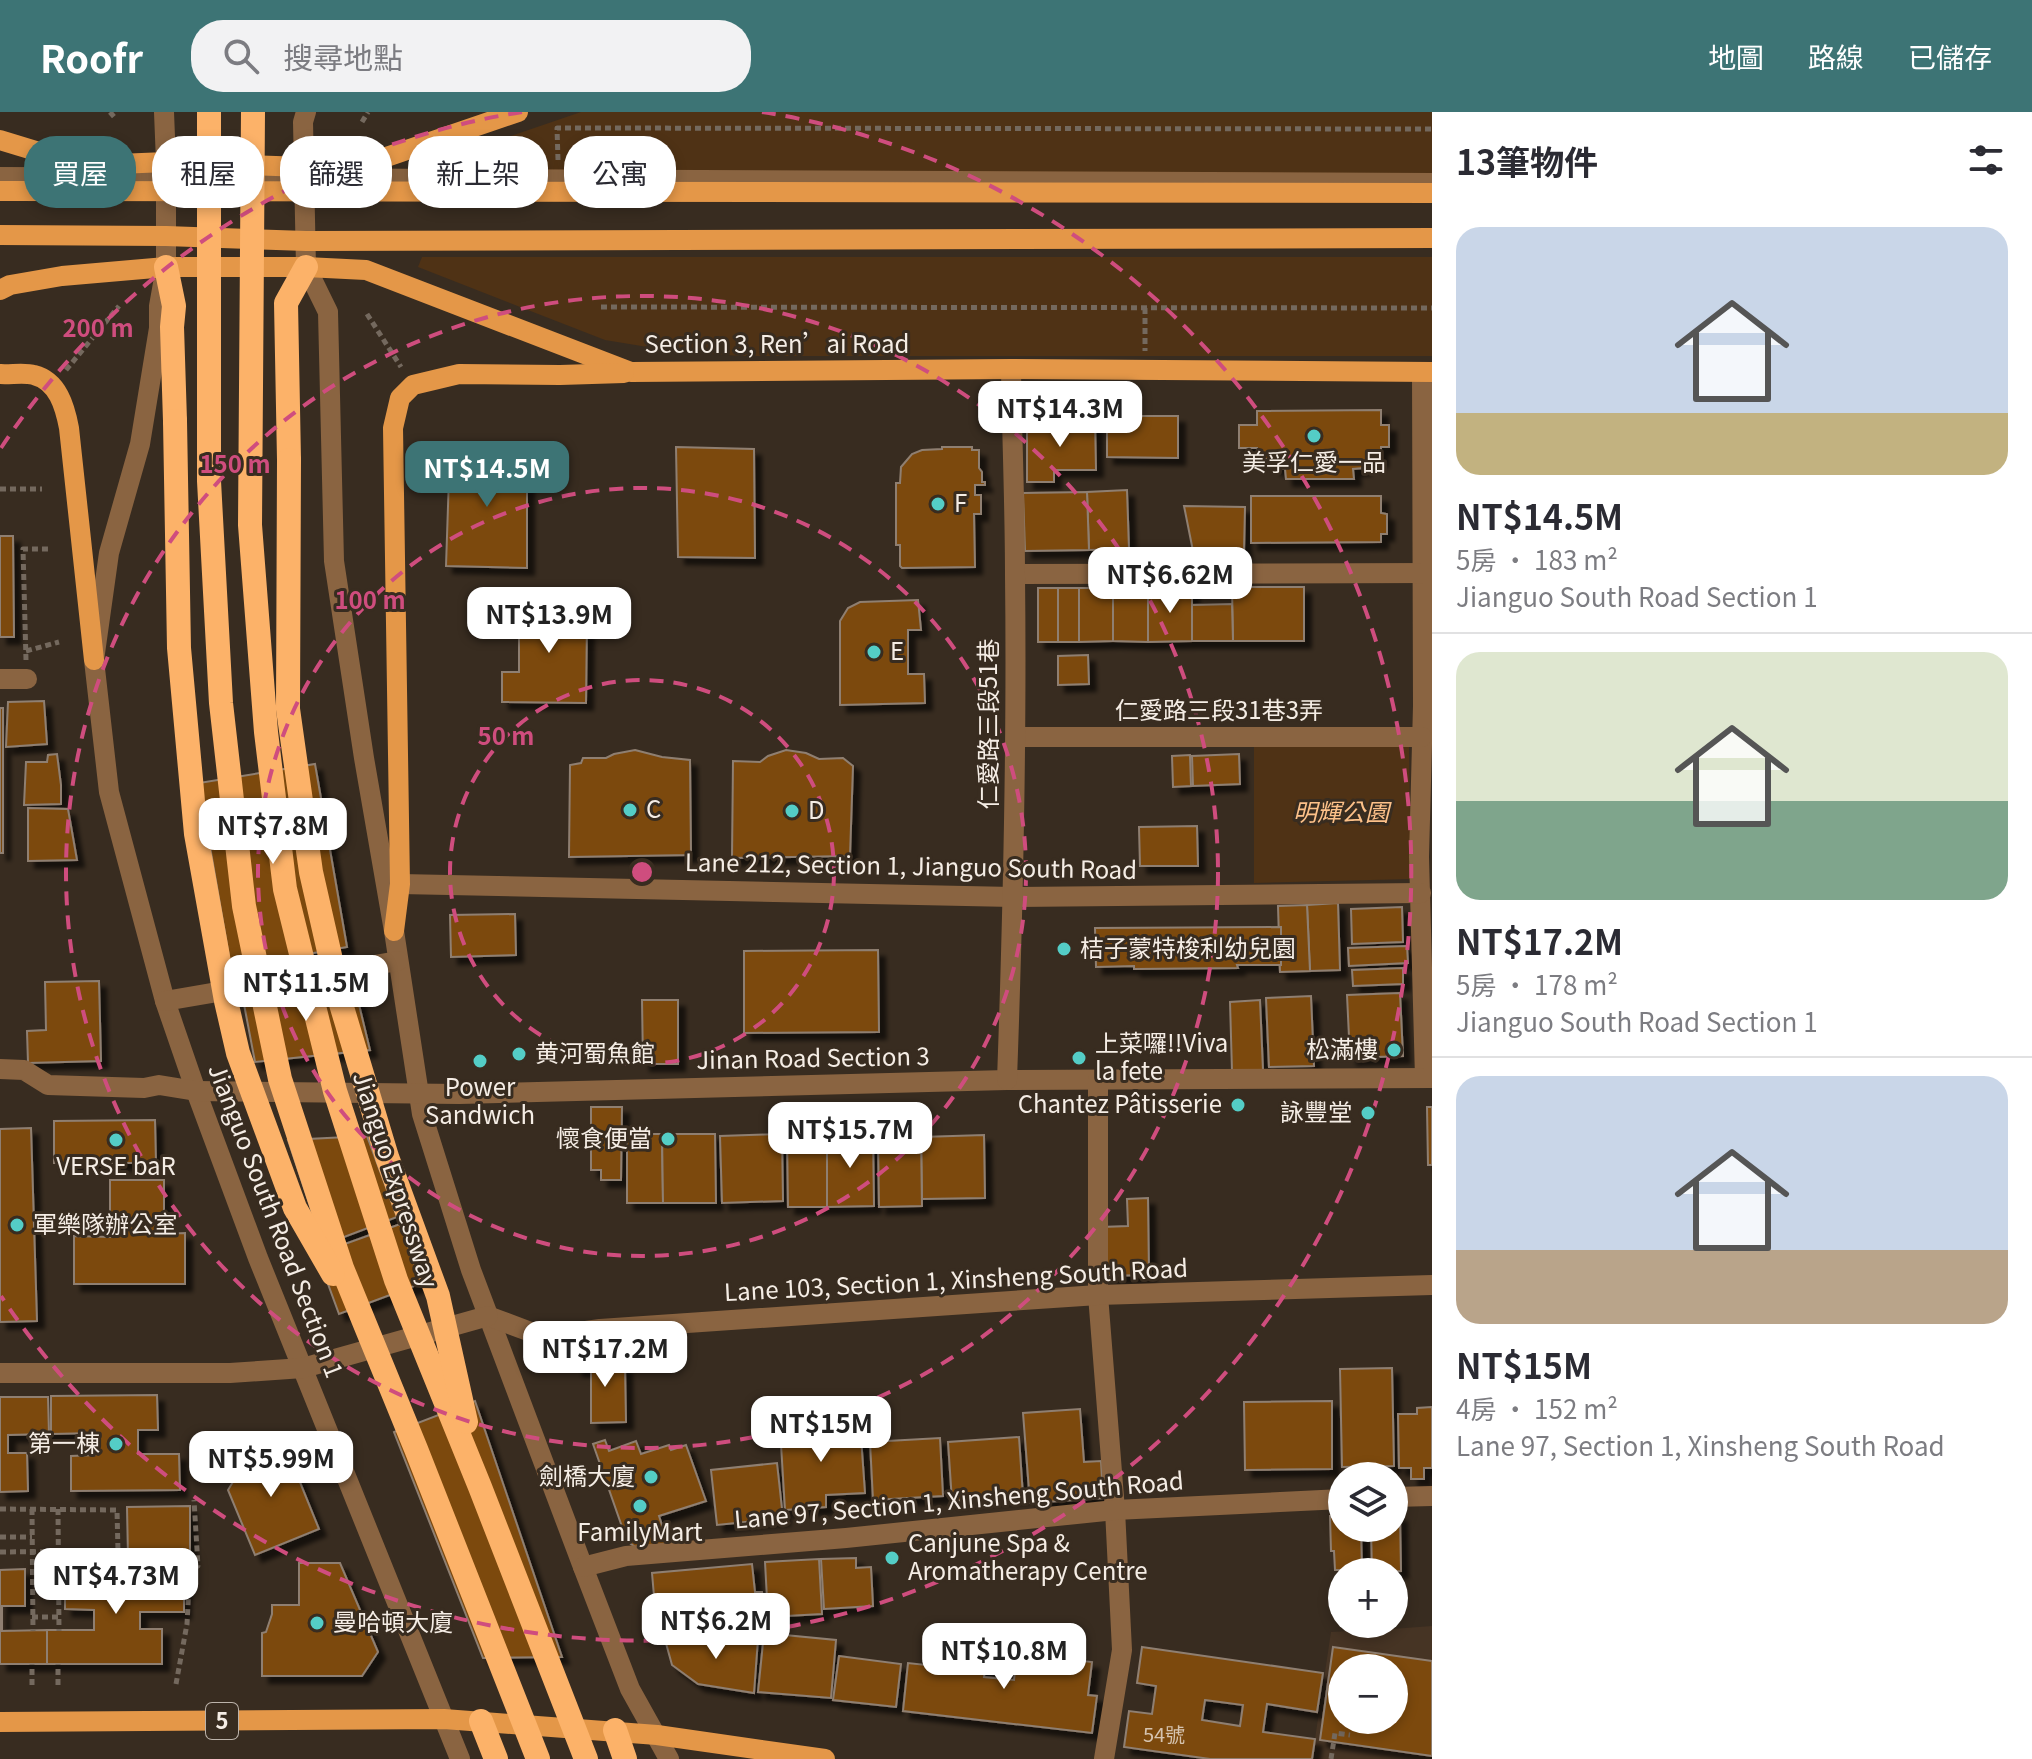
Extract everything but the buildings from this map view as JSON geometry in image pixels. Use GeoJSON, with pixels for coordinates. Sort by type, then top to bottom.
{"type":"FeatureCollection","features":[{"type":"Feature","properties":{"kind":"highway"},"geometry":{"type":"LineString","coordinates":[[209,112],[209,481],[221,703],[244,906],[280,1079],[342,1268],[538,1759]]}},
{"type":"Feature","properties":{"kind":"highway","name":"Jianguo Expressway"},"geometry":{"type":"LineString","coordinates":[[253,112],[250,525],[266,732],[285,889],[335,1091],[391,1265],[586,1759]]}},
{"type":"Feature","properties":{"kind":"highway"},"geometry":{"type":"LineString","coordinates":[[166,267],[174,306],[179,648],[196,834],[226,1001],[238,1053],[295,1208],[374,1346]]}},
{"type":"Feature","properties":{"kind":"highway"},"geometry":{"type":"LineString","coordinates":[[306,267],[286,303],[288,709],[311,872],[341,1004],[387,1157],[438,1296],[480,1487]]}},
{"type":"Feature","properties":{"kind":"highway"},"geometry":{"type":"LineString","coordinates":[[481,1721],[496,1759]]}},
{"type":"Feature","properties":{"kind":"highway"},"geometry":{"type":"LineString","coordinates":[[615,1730],[625,1759]]}},
{"type":"Feature","properties":{"kind":"main road"},"geometry":{"type":"LineString","coordinates":[[392,155],[518,112]]}},
{"type":"Feature","properties":{"kind":"main road"},"geometry":{"type":"LineString","coordinates":[[0,140],[59,158],[118,164],[152,173]]}},
{"type":"Feature","properties":{"kind":"main road"},"geometry":{"type":"LineString","coordinates":[[0,191],[152,178]]}},
{"type":"Feature","properties":{"kind":"main road"},"geometry":{"type":"LineString","coordinates":[[392,180],[1432,193]]}},
{"type":"Feature","properties":{"kind":"main road"},"geometry":{"type":"LineString","coordinates":[[0,235],[306,241],[1432,238]]}},
{"type":"Feature","properties":{"kind":"main road","name":"Section 3, Ren’ai Road"},"geometry":{"type":"LineString","coordinates":[[0,290],[10,285],[62,276],[166,267],[366,270],[631,372],[1011,369],[1427,372]]}},
{"type":"Feature","properties":{"kind":"main road"},"geometry":{"type":"LineString","coordinates":[[394,931],[400,884],[393,428],[400,398],[413,385],[459,374],[631,372]]}},
{"type":"Feature","properties":{"kind":"main road"},"geometry":{"type":"LineString","coordinates":[[0,374],[34,375],[53,385],[65,406],[94,660]]}},
{"type":"Feature","properties":{"kind":"main road","name":"5"},"geometry":{"type":"LineString","coordinates":[[0,1722],[444,1719],[615,1730],[825,1759]]}},
{"type":"Feature","properties":{"kind":"street","name":"Jianguo South Road Section 1"},"geometry":{"type":"LineString","coordinates":[[164,112],[165,136]]}},
{"type":"Feature","properties":{"kind":"street"},"geometry":{"type":"LineString","coordinates":[[303,136],[306,112]]}},
{"type":"Feature","properties":{"kind":"street"},"geometry":{"type":"LineString","coordinates":[[0,177],[152,177]]}},
{"type":"Feature","properties":{"kind":"street"},"geometry":{"type":"LineString","coordinates":[[392,179],[1432,183]]}},
{"type":"Feature","properties":{"kind":"street","name":"Jianguo South Road Section 1"},"geometry":{"type":"LineString","coordinates":[[166,208],[166,267],[159,306],[159,328],[140,444],[109,553],[94,660],[109,792],[165,1001],[196,1091],[258,1258],[460,1759]]}},
{"type":"Feature","properties":{"kind":"street"},"geometry":{"type":"LineString","coordinates":[[305,208],[306,267],[328,312],[334,561],[422,1114],[471,1270],[583,1567],[630,1689],[669,1759]]}},
{"type":"Feature","properties":{"kind":"street","name":"仁愛路三段51巷"},"geometry":{"type":"LineString","coordinates":[[1007,1080],[1016,737],[1011,369]]}},
{"type":"Feature","properties":{"kind":"street"},"geometry":{"type":"LineString","coordinates":[[1427,372],[1428,706],[1422,737],[1426,856],[1421,893],[1427,939],[1428,1078]]}},
{"type":"Feature","properties":{"kind":"street"},"geometry":{"type":"LineString","coordinates":[[1015,574],[1427,573]]}},
{"type":"Feature","properties":{"kind":"street"},"geometry":{"type":"LineString","coordinates":[[0,679],[27,679]]}},
{"type":"Feature","properties":{"kind":"street","name":"仁愛路三段31巷3弄"},"geometry":{"type":"LineString","coordinates":[[1016,737],[1422,737]]}},
{"type":"Feature","properties":{"kind":"street","name":"Lane 212, Section 1, Jianguo South Road"},"geometry":{"type":"LineString","coordinates":[[400,884],[1013,897],[1421,893]]}},
{"type":"Feature","properties":{"kind":"street"},"geometry":{"type":"LineString","coordinates":[[165,1001],[398,961]]}},
{"type":"Feature","properties":{"kind":"street","name":"Jinan Road Section 3"},"geometry":{"type":"LineString","coordinates":[[0,1069],[24,1070],[48,1085],[144,1088],[159,1085],[196,1091],[418,1094],[1007,1080],[1428,1078]]}},
{"type":"Feature","properties":{"kind":"street"},"geometry":{"type":"LineString","coordinates":[[1098,1080],[1098,1295],[1115,1510],[1122,1650],[1104,1759]]}},
{"type":"Feature","properties":{"kind":"street","name":"Lane 103, Section 1, Xinsheng South Road"},"geometry":{"type":"LineString","coordinates":[[488,1316],[544,1337],[600,1329],[1098,1295],[1432,1285]]}},
{"type":"Feature","properties":{"kind":"street"},"geometry":{"type":"LineString","coordinates":[[0,1373],[230,1373],[303,1368],[488,1316]]}},
{"type":"Feature","properties":{"kind":"street"},"geometry":{"type":"LineString","coordinates":[[1408,1497],[1432,1496]]}},
{"type":"Feature","properties":{"kind":"street","name":"Lane 97, Section 1, Xinsheng South Road"},"geometry":{"type":"LineString","coordinates":[[583,1567],[626,1556],[846,1538],[1115,1510],[1328,1500]]}},
{"type":"Feature","properties":{"kind":"path"},"geometry":{"type":"LineString","coordinates":[[110,112],[116,119]]}},
{"type":"Feature","properties":{"kind":"path"},"geometry":{"type":"LineString","coordinates":[[362,122],[368,112]]}},
{"type":"Feature","properties":{"kind":"path"},"geometry":{"type":"LineString","coordinates":[[558,173],[557,128],[1432,129]]}},
{"type":"Feature","properties":{"kind":"path"},"geometry":{"type":"LineString","coordinates":[[62,375],[119,306]]}},
{"type":"Feature","properties":{"kind":"path"},"geometry":{"type":"LineString","coordinates":[[601,307],[1432,308]]}},
{"type":"Feature","properties":{"kind":"path"},"geometry":{"type":"LineString","coordinates":[[367,314],[406,374]]}},
{"type":"Feature","properties":{"kind":"path"},"geometry":{"type":"LineString","coordinates":[[0,489],[42,489]]}},
{"type":"Feature","properties":{"kind":"path"},"geometry":{"type":"LineString","coordinates":[[27,679],[23,549],[48,549]]}},
{"type":"Feature","properties":{"kind":"path"},"geometry":{"type":"LineString","coordinates":[[26,651],[59,642]]}},
{"type":"Feature","properties":{"kind":"path"},"geometry":{"type":"LineString","coordinates":[[176,1684],[187,1624],[190,1568],[198,1566],[194,1500]]}},
{"type":"Feature","properties":{"kind":"path"},"geometry":{"type":"LineString","coordinates":[[0,1509],[117,1510],[118,1551],[0,1552]]}},
{"type":"Feature","properties":{"kind":"path"},"geometry":{"type":"LineString","coordinates":[[32,1509],[33,1631]]}},
{"type":"Feature","properties":{"kind":"path"},"geometry":{"type":"LineString","coordinates":[[58,1509],[59,1631]]}},
{"type":"Feature","properties":{"kind":"path"},"geometry":{"type":"LineString","coordinates":[[0,1537],[32,1537]]}},
{"type":"Feature","properties":{"kind":"path"},"geometry":{"type":"LineString","coordinates":[[32,1617],[58,1617]]}},
{"type":"Feature","properties":{"kind":"path"},"geometry":{"type":"LineString","coordinates":[[32,1664],[32,1685]]}},
{"type":"Feature","properties":{"kind":"path"},"geometry":{"type":"LineString","coordinates":[[58,1664],[58,1685]]}},
{"type":"Feature","properties":{"kind":"path"},"geometry":{"type":"LineString","coordinates":[[1331,1759],[1335,1733],[1350,1735]]}},
{"type":"Feature","properties":{"kind":"shaded area"},"geometry":{"type":"Polygon","coordinates":[[[1432,1626],[1432,1759],[1312,1759],[1330,1638],[1408,1638],[1408,1628],[1432,1626]]]}},
{"type":"Feature","properties":{"kind":"green space"},"geometry":{"type":"Polygon","coordinates":[[[581,112],[1432,112],[1432,180],[676,179],[676,136],[564,136],[564,179],[548,179],[548,136],[511,136],[581,112]]]}},
{"type":"Feature","properties":{"kind":"green space"},"geometry":{"type":"Polygon","coordinates":[[[422,257],[1432,257],[1432,356],[742,356],[678,352],[605,340],[418,267],[422,257]]]}},
{"type":"Feature","properties":{"kind":"green space","name":"明輝公園"},"geometry":{"type":"Polygon","coordinates":[[[1254,747],[1409,747],[1411,879],[1254,883],[1254,747]]]}},
{"type":"Feature","properties":{"kind":"place","name":"美孚仁愛一品"},"geometry":{"type":"Point","coordinates":[1314,436]}},
{"type":"Feature","properties":{"kind":"place","name":"F"},"geometry":{"type":"Point","coordinates":[938,504]}},
{"type":"Feature","properties":{"kind":"place","name":"E"},"geometry":{"type":"Point","coordinates":[874,652]}},
{"type":"Feature","properties":{"kind":"place","name":"C"},"geometry":{"type":"Point","coordinates":[630,810]}},
{"type":"Feature","properties":{"kind":"place","name":"D"},"geometry":{"type":"Point","coordinates":[792,811]}},
{"type":"Feature","properties":{"kind":"place","name":"桔子蒙特梭利幼兒園"},"geometry":{"type":"Point","coordinates":[1064,949]}},
{"type":"Feature","properties":{"kind":"place","name":"松滿樓"},"geometry":{"type":"Point","coordinates":[1394,1050]}},
{"type":"Feature","properties":{"kind":"place","name":"黄河蜀魚館"},"geometry":{"type":"Point","coordinates":[519,1054]}},
{"type":"Feature","properties":{"kind":"place","name":"上菜囉!!Viva la fete"},"geometry":{"type":"Point","coordinates":[1079,1058]}},
{"type":"Feature","properties":{"kind":"place","name":"Power Sandwich"},"geometry":{"type":"Point","coordinates":[480,1061]}},
{"type":"Feature","properties":{"kind":"place","name":"Chantez Pâtisserie"},"geometry":{"type":"Point","coordinates":[1238,1105]}},
{"type":"Feature","properties":{"kind":"place","name":"詠豐堂"},"geometry":{"type":"Point","coordinates":[1368,1113]}},
{"type":"Feature","properties":{"kind":"place","name":"懷食便當"},"geometry":{"type":"Point","coordinates":[668,1139]}},
{"type":"Feature","properties":{"kind":"place","name":"VERSE baR"},"geometry":{"type":"Point","coordinates":[116,1140]}},
{"type":"Feature","properties":{"kind":"place","name":"軍樂隊辦公室"},"geometry":{"type":"Point","coordinates":[17,1225]}},
{"type":"Feature","properties":{"kind":"place","name":"第一棟"},"geometry":{"type":"Point","coordinates":[116,1444]}},
{"type":"Feature","properties":{"kind":"place","name":"劍橋大廈"},"geometry":{"type":"Point","coordinates":[651,1477]}},
{"type":"Feature","properties":{"kind":"place","name":"FamilyMart"},"geometry":{"type":"Point","coordinates":[640,1506]}},
{"type":"Feature","properties":{"kind":"place","name":"Canjune Spa & Aromatherapy Centre"},"geometry":{"type":"Point","coordinates":[892,1558]}},
{"type":"Feature","properties":{"kind":"place","name":"曼哈頓大廈"},"geometry":{"type":"Point","coordinates":[317,1623]}}]}
